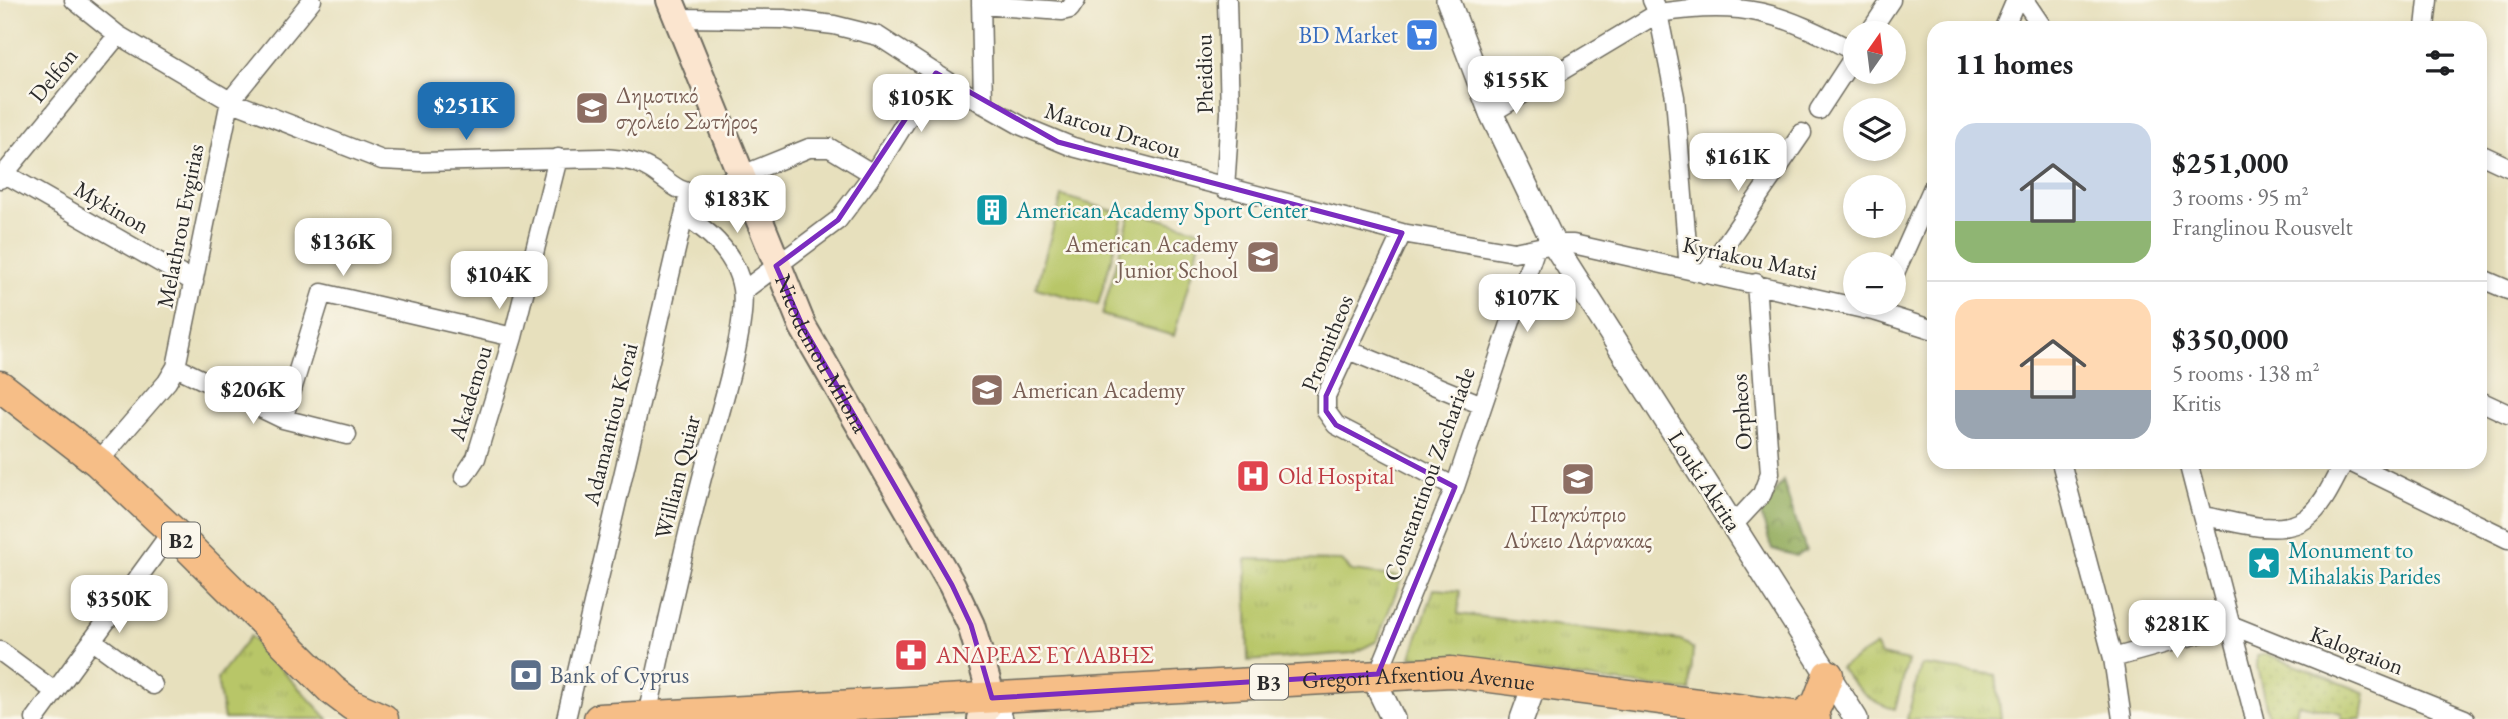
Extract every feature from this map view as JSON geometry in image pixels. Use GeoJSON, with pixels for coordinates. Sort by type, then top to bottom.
{"type":"FeatureCollection","features":[{"type":"Feature","properties":{"kind":"main road","name":"Nicodemou Milona"},"geometry":{"type":"LineString","coordinates":[[673,9],[803,327],[957,595],[971,625],[991,712]]}},
{"type":"Feature","properties":{"kind":"main road","name":"B2"},"geometry":{"type":"LineString","coordinates":[[0,386],[98,462],[172,530],[332,690],[352,705],[383,719]]}},
{"type":"Feature","properties":{"kind":"main road","name":"Gregori Afxentiou Avenue"},"geometry":{"type":"LineString","coordinates":[[599,719],[647,716],[991,712],[1378,674],[1451,672],[1808,718]]}},
{"type":"Feature","properties":{"kind":"main road"},"geometry":{"type":"LineString","coordinates":[[1808,718],[1817,704],[1828,675]]}},
{"type":"Feature","properties":{"kind":"street"},"geometry":{"type":"LineString","coordinates":[[74,0],[118,35],[230,102],[382,160],[629,160],[650,169],[689,194],[711,190],[815,146],[830,148],[873,174]]}},
{"type":"Feature","properties":{"kind":"street"},"geometry":{"type":"LineString","coordinates":[[983,104],[981,3],[1062,11],[1070,9],[1076,0]]}},
{"type":"Feature","properties":{"kind":"street","name":"Pheidiou"},"geometry":{"type":"LineString","coordinates":[[1225,189],[1230,113],[1227,0]]}},
{"type":"Feature","properties":{"kind":"street","name":"Louki Akrita"},"geometry":{"type":"LineString","coordinates":[[1448,0],[1544,247],[1733,525],[1856,719]]}},
{"type":"Feature","properties":{"kind":"street"},"geometry":{"type":"LineString","coordinates":[[1878,21],[1891,0]]}},
{"type":"Feature","properties":{"kind":"street"},"geometry":{"type":"LineString","coordinates":[[2007,21],[2016,0]]}},
{"type":"Feature","properties":{"kind":"street"},"geometry":{"type":"LineString","coordinates":[[2024,0],[2038,21]]}},
{"type":"Feature","properties":{"kind":"street"},"geometry":{"type":"LineString","coordinates":[[2426,21],[2428,0]]}},
{"type":"Feature","properties":{"kind":"street","name":"Melathrou Evgirias"},"geometry":{"type":"LineString","coordinates":[[98,462],[167,382],[176,367],[230,102],[310,1]]}},
{"type":"Feature","properties":{"kind":"street"},"geometry":{"type":"LineString","coordinates":[[1491,113],[1655,6],[1746,1],[1809,28],[1843,47]]}},
{"type":"Feature","properties":{"kind":"street"},"geometry":{"type":"LineString","coordinates":[[1655,6],[1675,97],[1697,272]]}},
{"type":"Feature","properties":{"kind":"street","name":"Marcou Dracou"},"geometry":{"type":"LineString","coordinates":[[673,9],[834,25],[877,36],[983,104],[1058,142],[1225,189],[1402,233],[1488,250],[1514,252],[1544,247]]}},
{"type":"Feature","properties":{"kind":"street","name":"Delfon"},"geometry":{"type":"LineString","coordinates":[[2,176],[118,35]]}},
{"type":"Feature","properties":{"kind":"street"},"geometry":{"type":"LineString","coordinates":[[685,216],[710,232],[729,256],[743,291],[838,220],[873,174],[936,73]]}},
{"type":"Feature","properties":{"kind":"street"},"geometry":{"type":"LineString","coordinates":[[1819,110],[1843,73]]}},
{"type":"Feature","properties":{"kind":"street"},"geometry":{"type":"LineString","coordinates":[[1697,272],[1802,133]]}},
{"type":"Feature","properties":{"kind":"street"},"geometry":{"type":"LineString","coordinates":[[2487,157],[2508,167]]}},
{"type":"Feature","properties":{"kind":"street","name":"Akademou"},"geometry":{"type":"LineString","coordinates":[[464,476],[476,458],[513,337],[558,158]]}},
{"type":"Feature","properties":{"kind":"street","name":"Mykinon"},"geometry":{"type":"LineString","coordinates":[[2,176],[194,282]]}},
{"type":"Feature","properties":{"kind":"street","name":"Adamantiou Korai"},"geometry":{"type":"LineString","coordinates":[[566,719],[689,194]]}},
{"type":"Feature","properties":{"kind":"street"},"geometry":{"type":"LineString","coordinates":[[1904,252],[1927,201]]}},
{"type":"Feature","properties":{"kind":"street","name":"Promitheos"},"geometry":{"type":"LineString","coordinates":[[1402,233],[1326,396],[1326,411],[1336,425],[1455,487]]}},
{"type":"Feature","properties":{"kind":"street","name":"Kyriakou Matsi"},"geometry":{"type":"LineString","coordinates":[[1544,247],[1573,244],[1697,272],[1843,300]]}},
{"type":"Feature","properties":{"kind":"street","name":"Constantinou Zachariade"},"geometry":{"type":"LineString","coordinates":[[1378,674],[1455,487],[1482,405],[1544,247]]}},
{"type":"Feature","properties":{"kind":"street"},"geometry":{"type":"LineString","coordinates":[[2487,281],[2508,290]]}},
{"type":"Feature","properties":{"kind":"street","name":"Orpheos"},"geometry":{"type":"LineString","coordinates":[[1733,525],[1762,494],[1770,472],[1756,283]]}},
{"type":"Feature","properties":{"kind":"street","name":"William Quiar"},"geometry":{"type":"LineString","coordinates":[[647,716],[684,547],[738,338],[743,291]]}},
{"type":"Feature","properties":{"kind":"street"},"geometry":{"type":"LineString","coordinates":[[283,419],[322,293],[513,337]]}},
{"type":"Feature","properties":{"kind":"street","name":"Kyriakou Matsi"},"geometry":{"type":"LineString","coordinates":[[1898,315],[1927,327]]}},
{"type":"Feature","properties":{"kind":"street"},"geometry":{"type":"LineString","coordinates":[[1348,350],[1482,405]]}},
{"type":"Feature","properties":{"kind":"street"},"geometry":{"type":"LineString","coordinates":[[176,367],[283,419],[347,435]]}},
{"type":"Feature","properties":{"kind":"street"},"geometry":{"type":"LineString","coordinates":[[2487,404],[2508,414]]}},
{"type":"Feature","properties":{"kind":"street"},"geometry":{"type":"LineString","coordinates":[[2063,469],[2087,570],[2113,658],[2122,719]]}},
{"type":"Feature","properties":{"kind":"street"},"geometry":{"type":"LineString","coordinates":[[2190,469],[2255,719]]}},
{"type":"Feature","properties":{"kind":"street"},"geometry":{"type":"LineString","coordinates":[[2204,516],[2265,526],[2288,525],[2306,519],[2340,469]]}},
{"type":"Feature","properties":{"kind":"street"},"geometry":{"type":"LineString","coordinates":[[2364,469],[2508,539]]}},
{"type":"Feature","properties":{"kind":"street"},"geometry":{"type":"LineString","coordinates":[[35,719],[172,530]]}},
{"type":"Feature","properties":{"kind":"street"},"geometry":{"type":"LineString","coordinates":[[2113,658],[2231,625]]}},
{"type":"Feature","properties":{"kind":"street","name":"Kalograion"},"geometry":{"type":"LineString","coordinates":[[2231,625],[2465,719]]}},
{"type":"Feature","properties":{"kind":"street"},"geometry":{"type":"LineString","coordinates":[[92,640],[153,685]]}},
{"type":"Feature","properties":{"kind":"street"},"geometry":{"type":"LineString","coordinates":[[0,651],[54,691]]}},
{"type":"Feature","properties":{"kind":"street"},"geometry":{"type":"LineString","coordinates":[[1378,674],[1379,690],[1393,719]]}},
{"type":"Feature","properties":{"kind":"street"},"geometry":{"type":"LineString","coordinates":[[1522,719],[1535,683]]}},
{"type":"Feature","properties":{"kind":"highlighted area"},"geometry":{"type":"Polygon","coordinates":[[[936,73],[1058,142],[1402,233],[1326,396],[1326,411],[1336,425],[1455,487],[1378,674],[992,698],[971,625],[952,585],[803,327],[776,266],[838,220],[936,73]]]}},
{"type":"Feature","properties":{"kind":"green space"},"geometry":{"type":"Polygon","coordinates":[[[1062,196],[1124,214],[1098,305],[1036,288],[1062,196]]]}},
{"type":"Feature","properties":{"kind":"green space"},"geometry":{"type":"Polygon","coordinates":[[[1131,211],[1203,231],[1174,336],[1102,315],[1131,211]]]}},
{"type":"Feature","properties":{"kind":"green space"},"geometry":{"type":"Polygon","coordinates":[[[1783,481],[1806,551],[1796,556],[1772,549],[1760,512],[1783,481]]]}},
{"type":"Feature","properties":{"kind":"green space"},"geometry":{"type":"Polygon","coordinates":[[[1246,559],[1342,561],[1352,571],[1402,577],[1377,641],[1354,653],[1248,661],[1246,559]]]}},
{"type":"Feature","properties":{"kind":"green space"},"geometry":{"type":"Polygon","coordinates":[[[1434,589],[1460,591],[1458,614],[1682,640],[1693,649],[1690,691],[1411,657],[1434,589]]]}},
{"type":"Feature","properties":{"kind":"green space"},"geometry":{"type":"Polygon","coordinates":[[[250,636],[328,719],[224,719],[217,679],[250,636]]]}},
{"type":"Feature","properties":{"kind":"green space"},"geometry":{"type":"Polygon","coordinates":[[[1875,646],[1881,655],[1908,661],[1895,709],[1871,699],[1840,668],[1875,646]]]}},
{"type":"Feature","properties":{"kind":"green space"},"geometry":{"type":"Polygon","coordinates":[[[2267,654],[2366,693],[2362,719],[2341,719],[2342,713],[2298,704],[2295,719],[2269,719],[2257,667],[2257,656],[2267,654]]]}},
{"type":"Feature","properties":{"kind":"green space"},"geometry":{"type":"Polygon","coordinates":[[[1921,665],[1996,675],[2001,719],[1907,719],[1921,665]]]}},
{"type":"Feature","properties":{"kind":"place","name":"BD Market"},"geometry":{"type":"Point","coordinates":[1422,35]}},
{"type":"Feature","properties":{"kind":"place","name":"Δημοτικό σχολείο Σωτήρος"},"geometry":{"type":"Point","coordinates":[592,108]}},
{"type":"Feature","properties":{"kind":"place","name":"American Academy Sport Center"},"geometry":{"type":"Point","coordinates":[992,210]}},
{"type":"Feature","properties":{"kind":"place","name":"American Academy Junior School"},"geometry":{"type":"Point","coordinates":[1263,257]}},
{"type":"Feature","properties":{"kind":"place","name":"American Academy"},"geometry":{"type":"Point","coordinates":[987,390]}},
{"type":"Feature","properties":{"kind":"place","name":"Old Hospital"},"geometry":{"type":"Point","coordinates":[1253,476]}},
{"type":"Feature","properties":{"kind":"place","name":"Παγκύπριο Λύκειο Λάρνακας"},"geometry":{"type":"Point","coordinates":[1578,479]}},
{"type":"Feature","properties":{"kind":"place","name":"Monument to Mihalakis Parides"},"geometry":{"type":"Point","coordinates":[2264,563]}},
{"type":"Feature","properties":{"kind":"place","name":"ΑΝΔΡΕΑΣ ΕΥΛΑΒΗΣ"},"geometry":{"type":"Point","coordinates":[911,655]}},
{"type":"Feature","properties":{"kind":"place","name":"Bank of Cyprus"},"geometry":{"type":"Point","coordinates":[526,675]}}]}
